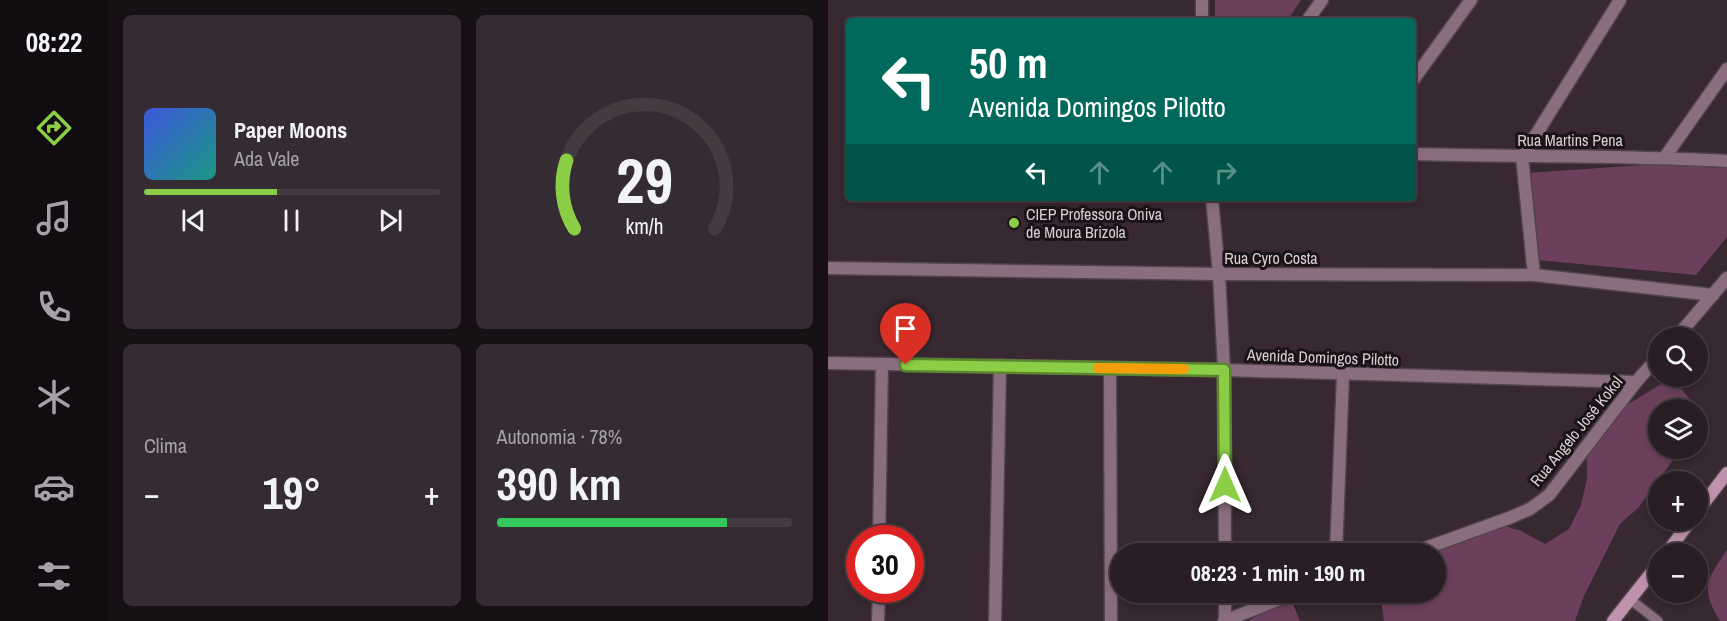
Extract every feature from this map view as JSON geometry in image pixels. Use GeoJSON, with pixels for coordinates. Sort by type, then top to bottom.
{"type":"FeatureCollection","features":[{"type":"Feature","properties":{"kind":"main road"},"geometry":{"type":"LineString","coordinates":[[1708,498],[1727,473]]}},
{"type":"Feature","properties":{"kind":"main road"},"geometry":{"type":"LineString","coordinates":[[1613,621],[1648,578]]}},
{"type":"Feature","properties":{"kind":"street"},"geometry":{"type":"LineString","coordinates":[[1202,0],[1202,18]]}},
{"type":"Feature","properties":{"kind":"street"},"geometry":{"type":"LineString","coordinates":[[1310,18],[1322,0]]}},
{"type":"Feature","properties":{"kind":"street"},"geometry":{"type":"LineString","coordinates":[[1416,76],[1471,0]]}},
{"type":"Feature","properties":{"kind":"street"},"geometry":{"type":"LineString","coordinates":[[1534,275],[1522,157],[1620,0]]}},
{"type":"Feature","properties":{"kind":"street"},"geometry":{"type":"LineString","coordinates":[[1665,157],[1727,69]]}},
{"type":"Feature","properties":{"kind":"street","name":"Rua Martins Pena"},"geometry":{"type":"LineString","coordinates":[[1416,154],[1665,157],[1727,160]]}},
{"type":"Feature","properties":{"kind":"street"},"geometry":{"type":"LineString","coordinates":[[1212,201],[1224,370],[1225,543]]}},
{"type":"Feature","properties":{"kind":"street","name":"Rua Cyro Costa"},"geometry":{"type":"LineString","coordinates":[[828,268],[1219,274],[1534,275],[1713,296]]}},
{"type":"Feature","properties":{"kind":"street"},"geometry":{"type":"LineString","coordinates":[[1686,327],[1727,278]]}},
{"type":"Feature","properties":{"kind":"street","name":"Avenida Domingos Pilotto"},"geometry":{"type":"LineString","coordinates":[[828,363],[1224,370],[1636,382]]}},
{"type":"Feature","properties":{"kind":"street"},"geometry":{"type":"LineString","coordinates":[[879,525],[882,364]]}},
{"type":"Feature","properties":{"kind":"street"},"geometry":{"type":"LineString","coordinates":[[995,621],[1000,365]]}},
{"type":"Feature","properties":{"kind":"street"},"geometry":{"type":"LineString","coordinates":[[1110,368],[1111,621]]}},
{"type":"Feature","properties":{"kind":"street","name":"Rua Angelo José Kokol"},"geometry":{"type":"LineString","coordinates":[[1440,543],[1530,509],[1549,495],[1648,368]]}},
{"type":"Feature","properties":{"kind":"street"},"geometry":{"type":"LineString","coordinates":[[1336,543],[1343,374]]}},
{"type":"Feature","properties":{"kind":"street"},"geometry":{"type":"LineString","coordinates":[[878,621],[879,603]]}},
{"type":"Feature","properties":{"kind":"street"},"geometry":{"type":"LineString","coordinates":[[1225,603],[1224,621],[1270,603]]}},
{"type":"Feature","properties":{"kind":"lane"},"geometry":{"type":"LineString","coordinates":[[1631,600],[1658,621]]}},
{"type":"Feature","properties":{"kind":"shaded area"},"geometry":{"type":"Polygon","coordinates":[[[1215,0],[1301,0],[1289,18],[1215,18],[1215,0]]]}},
{"type":"Feature","properties":{"kind":"shaded area"},"geometry":{"type":"Polygon","coordinates":[[[1657,164],[1727,168],[1727,237],[1696,275],[1537,260],[1527,173],[1657,164]]]}},
{"type":"Feature","properties":{"kind":"shaded area"},"geometry":{"type":"Polygon","coordinates":[[[1656,387],[1679,387],[1690,399],[1648,399],[1648,459],[1674,459],[1665,471],[1648,471],[1648,494],[1638,508],[1620,524],[1584,596],[1575,621],[1384,621],[1381,603],[1446,603],[1446,546],[1471,530],[1493,522],[1521,531],[1545,544],[1569,529],[1581,505],[1587,479],[1587,452],[1596,424],[1656,387]]]}},
{"type":"Feature","properties":{"kind":"shaded area"},"geometry":{"type":"Polygon","coordinates":[[[1727,550],[1727,621],[1720,621],[1709,598],[1708,584],[1727,550]]]}},
{"type":"Feature","properties":{"kind":"shaded area"},"geometry":{"type":"Polygon","coordinates":[[[1293,604],[1300,621],[1248,621],[1269,608],[1293,604]]]}},
{"type":"Feature","properties":{"kind":"slow traffic"},"geometry":{"type":"LineString","coordinates":[[1098,368],[1184,369]]}},
{"type":"Feature","properties":{"kind":"place","name":"CIEP Professora Oniva de Moura Brizola"},"geometry":{"type":"Point","coordinates":[1014,223]}},
{"type":"Feature","properties":{"kind":"route"},"geometry":{"type":"LineString","coordinates":[[906,365],[1224,370],[1225,485]]}}]}
